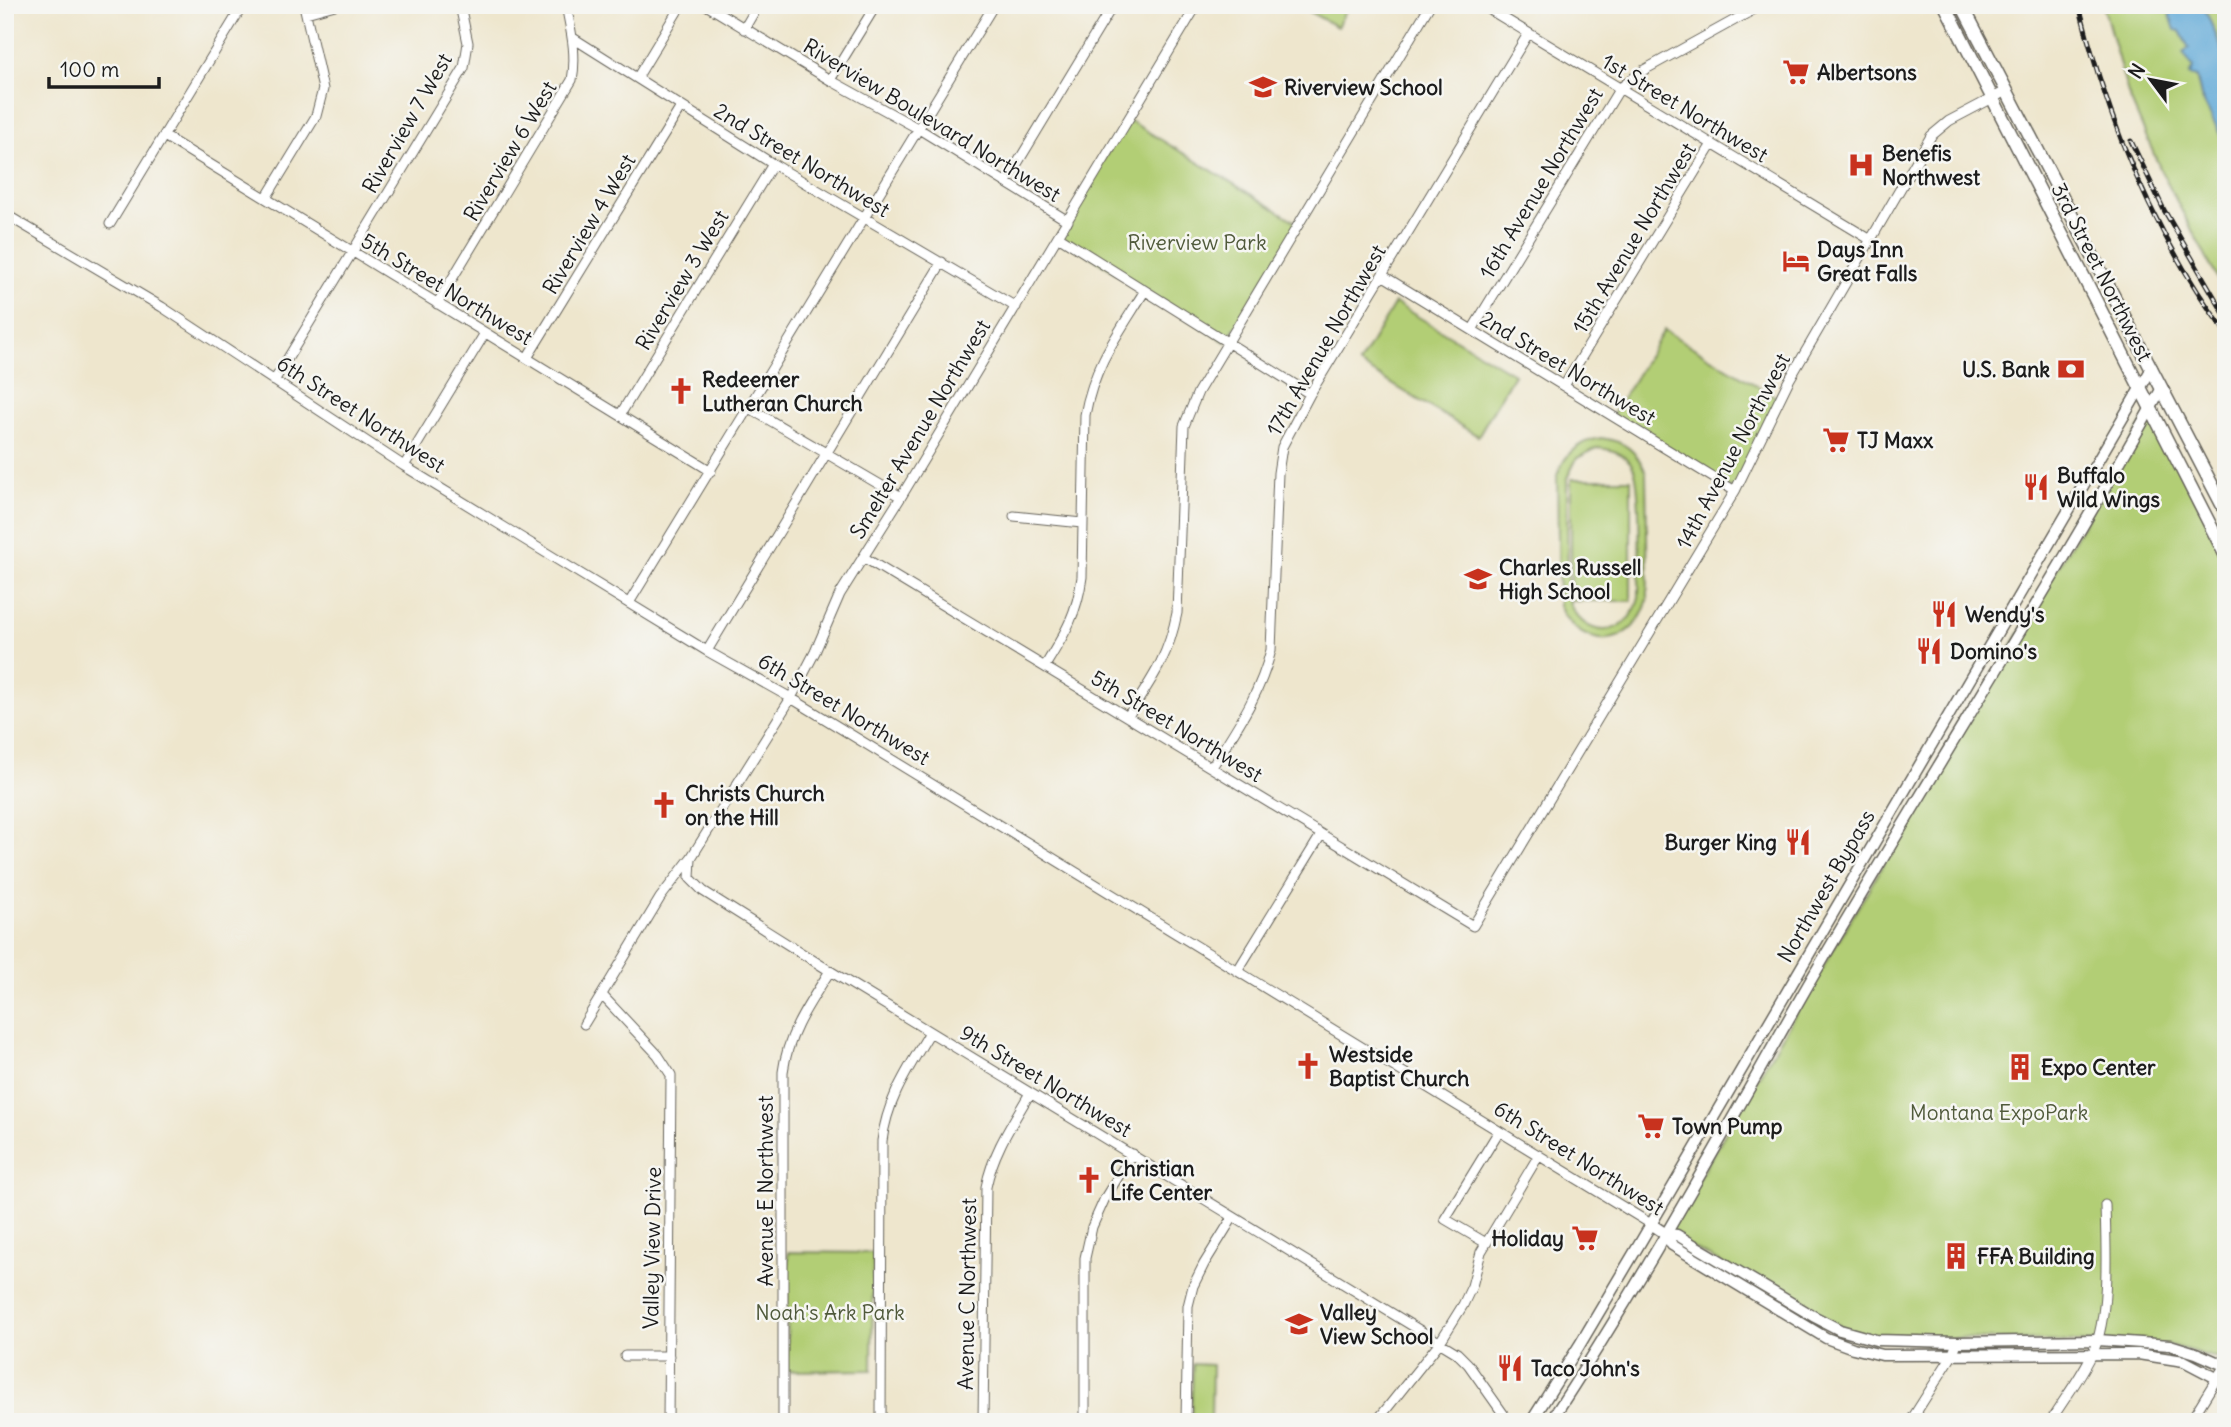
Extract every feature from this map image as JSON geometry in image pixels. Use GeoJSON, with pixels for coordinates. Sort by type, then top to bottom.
{"type":"FeatureCollection","features":[{"type":"Feature","properties":{"kind":"highway","name":"3rd Street Northwest"},"geometry":{"type":"LineString","coordinates":[[1945,5],[2226,556]]}},
{"type":"Feature","properties":{"kind":"highway","name":"3rd Street Northwest"},"geometry":{"type":"LineString","coordinates":[[1962,5],[2226,512]]}},
{"type":"Feature","properties":{"kind":"main road","name":"Northwest Bypass"},"geometry":{"type":"LineString","coordinates":[[1531,1422],[1651,1224],[2152,368]]}},
{"type":"Feature","properties":{"kind":"main road","name":"Northwest Bypass"},"geometry":{"type":"LineString","coordinates":[[1550,1422],[1596,1353],[1815,974],[2162,388]]}},
{"type":"Feature","properties":{"kind":"main road","name":"6th Street Northwest"},"geometry":{"type":"LineString","coordinates":[[1651,1224],[1665,1234],[1672,1245],[1826,1338],[1853,1348],[1882,1354],[2093,1353],[2162,1356],[2184,1361],[2222,1380]]}},
{"type":"Feature","properties":{"kind":"main road","name":"6th Street Northwest"},"geometry":{"type":"LineString","coordinates":[[1665,1234],[1677,1235],[1840,1330],[1876,1340],[2098,1340],[2170,1346],[2196,1353],[2225,1366]]}},
{"type":"Feature","properties":{"kind":"street"},"geometry":{"type":"LineString","coordinates":[[110,224],[243,5]]}},
{"type":"Feature","properties":{"kind":"street"},"geometry":{"type":"LineString","coordinates":[[266,198],[316,116],[323,89],[305,9],[335,5]]}},
{"type":"Feature","properties":{"kind":"street","name":"Riverview 7 West"},"geometry":{"type":"LineString","coordinates":[[274,381],[464,68],[468,43],[460,5]]}},
{"type":"Feature","properties":{"kind":"street","name":"Riverview 6 West"},"geometry":{"type":"LineString","coordinates":[[438,304],[568,89],[575,65],[566,5]]}},
{"type":"Feature","properties":{"kind":"street"},"geometry":{"type":"LineString","coordinates":[[637,78],[681,5]]}},
{"type":"Feature","properties":{"kind":"street","name":"Riverview Boulevard Northwest"},"geometry":{"type":"LineString","coordinates":[[706,5],[919,129],[1068,221]]}},
{"type":"Feature","properties":{"kind":"street"},"geometry":{"type":"LineString","coordinates":[[744,29],[758,5]]}},
{"type":"Feature","properties":{"kind":"street"},"geometry":{"type":"LineString","coordinates":[[831,80],[876,5]]}},
{"type":"Feature","properties":{"kind":"street"},"geometry":{"type":"LineString","coordinates":[[629,603],[994,5]]}},
{"type":"Feature","properties":{"kind":"street"},"geometry":{"type":"LineString","coordinates":[[1006,182],[1113,5]]}},
{"type":"Feature","properties":{"kind":"street","name":"Smelter Avenue Northwest"},"geometry":{"type":"LineString","coordinates":[[690,878],[691,858],[791,698],[815,652],[840,594],[1197,5]]}},
{"type":"Feature","properties":{"kind":"street"},"geometry":{"type":"LineString","coordinates":[[1128,716],[1158,669],[1171,642],[1177,613],[1184,426],[1198,392],[1430,5]]}},
{"type":"Feature","properties":{"kind":"street","name":"1st Street Northwest"},"geometry":{"type":"LineString","coordinates":[[1482,5],[1871,240]]}},
{"type":"Feature","properties":{"kind":"street","name":"16th Avenue Northwest"},"geometry":{"type":"LineString","coordinates":[[1472,330],[1620,88],[1644,70],[1762,5]]}},
{"type":"Feature","properties":{"kind":"street","name":"17th Avenue Northwest"},"geometry":{"type":"LineString","coordinates":[[1212,767],[1253,702],[1265,676],[1271,650],[1278,473],[1282,447],[1310,394],[1528,34]]}},
{"type":"Feature","properties":{"kind":"street","name":"2nd Street Northwest"},"geometry":{"type":"LineString","coordinates":[[573,38],[773,164],[1016,307]]}},
{"type":"Feature","properties":{"kind":"street","name":"14th Avenue Northwest"},"geometry":{"type":"LineString","coordinates":[[1473,926],[1735,491],[1788,382],[1931,136],[1950,121],[2006,91]]}},
{"type":"Feature","properties":{"kind":"street","name":"Riverview 4 West"},"geometry":{"type":"LineString","coordinates":[[527,358],[681,107]]}},
{"type":"Feature","properties":{"kind":"street","name":"5th Street Northwest"},"geometry":{"type":"LineString","coordinates":[[164,136],[710,471]]}},
{"type":"Feature","properties":{"kind":"street","name":"15th Avenue Northwest"},"geometry":{"type":"LineString","coordinates":[[1564,386],[1712,144]]}},
{"type":"Feature","properties":{"kind":"street","name":"Riverview 3 West"},"geometry":{"type":"LineString","coordinates":[[620,415],[773,164]]}},
{"type":"Feature","properties":{"kind":"street","name":"6th Street Northwest"},"geometry":{"type":"LineString","coordinates":[[5,214],[162,307],[404,466],[707,651],[791,698],[1651,1224]]}},
{"type":"Feature","properties":{"kind":"street"},"geometry":{"type":"LineString","coordinates":[[1058,236],[1310,394]]}},
{"type":"Feature","properties":{"kind":"street"},"geometry":{"type":"LineString","coordinates":[[707,651],[942,262]]}},
{"type":"Feature","properties":{"kind":"street","name":"2nd Street Northwest"},"geometry":{"type":"LineString","coordinates":[[1382,275],[1735,491]]}},
{"type":"Feature","properties":{"kind":"street"},"geometry":{"type":"LineString","coordinates":[[1045,666],[1069,628],[1078,604],[1082,578],[1085,415],[1090,389],[1099,365],[1144,292]]}},
{"type":"Feature","properties":{"kind":"street"},"geometry":{"type":"LineString","coordinates":[[404,466],[485,333]]}},
{"type":"Feature","properties":{"kind":"street"},"geometry":{"type":"LineString","coordinates":[[749,408],[901,497]]}},
{"type":"Feature","properties":{"kind":"street"},"geometry":{"type":"LineString","coordinates":[[1014,516],[1082,523]]}},
{"type":"Feature","properties":{"kind":"street","name":"5th Street Northwest"},"geometry":{"type":"LineString","coordinates":[[863,557],[1473,926]]}},
{"type":"Feature","properties":{"kind":"street"},"geometry":{"type":"LineString","coordinates":[[1238,970],[1321,835]]}},
{"type":"Feature","properties":{"kind":"street"},"geometry":{"type":"LineString","coordinates":[[584,1024],[660,898],[691,858]]}},
{"type":"Feature","properties":{"kind":"street","name":"9th Street Northwest"},"geometry":{"type":"LineString","coordinates":[[690,878],[703,891],[830,971],[1440,1342],[1468,1364],[1509,1422]]}},
{"type":"Feature","properties":{"kind":"street","name":"Avenue E Northwest"},"geometry":{"type":"LineString","coordinates":[[783,1422],[782,1072],[785,1053],[794,1028],[830,971]]}},
{"type":"Feature","properties":{"kind":"street","name":"Valley View Drive"},"geometry":{"type":"LineString","coordinates":[[602,995],[656,1052],[671,1074],[668,1422]]}},
{"type":"Feature","properties":{"kind":"street"},"geometry":{"type":"LineString","coordinates":[[881,1422],[882,1142],[885,1118],[893,1096],[930,1032]]}},
{"type":"Feature","properties":{"kind":"street","name":"Avenue C Northwest"},"geometry":{"type":"LineString","coordinates":[[983,1422],[986,1187],[990,1165],[1030,1093]]}},
{"type":"Feature","properties":{"kind":"street"},"geometry":{"type":"LineString","coordinates":[[1486,1243],[1446,1219],[1499,1131]]}},
{"type":"Feature","properties":{"kind":"street"},"geometry":{"type":"LineString","coordinates":[[1085,1422],[1085,1258],[1092,1227],[1105,1198],[1132,1154]]}},
{"type":"Feature","properties":{"kind":"street"},"geometry":{"type":"LineString","coordinates":[[1376,1422],[1440,1342],[1468,1296],[1481,1252],[1539,1155]]}},
{"type":"Feature","properties":{"kind":"street"},"geometry":{"type":"LineString","coordinates":[[2050,1422],[2093,1353],[2098,1340],[2105,1292],[2105,1205]]}},
{"type":"Feature","properties":{"kind":"street"},"geometry":{"type":"LineString","coordinates":[[1186,1422],[1188,1306],[1193,1286],[1204,1264],[1233,1217]]}},
{"type":"Feature","properties":{"kind":"street"},"geometry":{"type":"LineString","coordinates":[[1910,1422],[1953,1354],[1957,1342]]}},
{"type":"Feature","properties":{"kind":"street"},"geometry":{"type":"LineString","coordinates":[[625,1356],[669,1356]]}},
{"type":"Feature","properties":{"kind":"street"},"geometry":{"type":"LineString","coordinates":[[2190,1422],[2222,1380],[2225,1366]]}},
{"type":"Feature","properties":{"kind":"green space"},"geometry":{"type":"Polygon","coordinates":[[[1308,5],[1349,5],[1337,27],[1306,10],[1308,5]]]}},
{"type":"Feature","properties":{"kind":"green space"},"geometry":{"type":"Polygon","coordinates":[[[2103,5],[2167,5],[2175,29],[2180,31],[2189,48],[2201,97],[2226,146],[2226,295],[2162,173],[2128,94],[2103,5]]]}},
{"type":"Feature","properties":{"kind":"green space"},"geometry":{"type":"Polygon","coordinates":[[[2203,5],[2226,5],[2226,58],[2203,5]]]}},
{"type":"Feature","properties":{"kind":"green space","name":"Riverview Park"},"geometry":{"type":"Polygon","coordinates":[[[1127,119],[1298,223],[1226,342],[1058,236],[1127,119]]]}},
{"type":"Feature","properties":{"kind":"green space"},"geometry":{"type":"Polygon","coordinates":[[[1395,303],[1514,374],[1478,436],[1359,364],[1395,303]]]}},
{"type":"Feature","properties":{"kind":"green space"},"geometry":{"type":"Polygon","coordinates":[[[1664,330],[1779,399],[1735,491],[1612,416],[1664,330]]]}},
{"type":"Feature","properties":{"kind":"green space","name":"Montana ExpoPark"},"geometry":{"type":"Polygon","coordinates":[[[2150,410],[2226,557],[2226,1361],[2170,1345],[1857,1335],[1666,1234],[2150,410]]]}},
{"type":"Feature","properties":{"kind":"green space"},"geometry":{"type":"Polygon","coordinates":[[[1601,438],[1629,448],[1646,473],[1648,598],[1642,615],[1632,628],[1620,636],[1607,639],[1594,638],[1580,632],[1569,622],[1559,606],[1557,475],[1564,460],[1574,449],[1601,438]],[[1597,448],[1577,458],[1567,478],[1568,599],[1575,613],[1584,622],[1605,630],[1616,628],[1626,621],[1634,611],[1639,597],[1638,491],[1630,462],[1613,451],[1597,448]]]}},
{"type":"Feature","properties":{"kind":"green space"},"geometry":{"type":"Polygon","coordinates":[[[1571,479],[1631,479],[1631,601],[1571,601],[1571,479]]]}},
{"type":"Feature","properties":{"kind":"green space","name":"Noah's Ark Park"},"geometry":{"type":"Polygon","coordinates":[[[788,1252],[873,1253],[872,1370],[787,1371],[788,1252]]]}},
{"type":"Feature","properties":{"kind":"green space"},"geometry":{"type":"Polygon","coordinates":[[[1193,1364],[1212,1365],[1211,1422],[1191,1422],[1193,1364]]]}},
{"type":"Feature","properties":{"kind":"water"},"geometry":{"type":"Polygon","coordinates":[[[2167,5],[2203,5],[2226,58],[2226,146],[2201,97],[2197,77],[2189,75],[2193,68],[2183,53],[2189,48],[2180,31],[2175,30],[2167,5]]]}},
{"type":"Feature","properties":{"kind":"railway"},"geometry":{"type":"LineString","coordinates":[[2079,5],[2104,92],[2136,176],[2177,257],[2226,333]]}},
{"type":"Feature","properties":{"kind":"railway"},"geometry":{"type":"LineString","coordinates":[[2131,141],[2164,210],[2226,317]]}},
{"type":"Feature","properties":{"kind":"place","name":"Albertsons"},"geometry":{"type":"Point","coordinates":[1796,72]}},
{"type":"Feature","properties":{"kind":"place","name":"Riverview School"},"geometry":{"type":"Point","coordinates":[1263,87]}},
{"type":"Feature","properties":{"kind":"place","name":"Benefis Northwest"},"geometry":{"type":"Point","coordinates":[1861,165]}},
{"type":"Feature","properties":{"kind":"place","name":"Days Inn Great Falls"},"geometry":{"type":"Point","coordinates":[1796,261]}},
{"type":"Feature","properties":{"kind":"place","name":"U.S. Bank"},"geometry":{"type":"Point","coordinates":[2071,369]}},
{"type":"Feature","properties":{"kind":"place","name":"Redeemer Lutheran Church"},"geometry":{"type":"Point","coordinates":[681,391]}},
{"type":"Feature","properties":{"kind":"place","name":"TJ Maxx"},"geometry":{"type":"Point","coordinates":[1836,440]}},
{"type":"Feature","properties":{"kind":"place","name":"Buffalo Wild Wings"},"geometry":{"type":"Point","coordinates":[2036,487]}},
{"type":"Feature","properties":{"kind":"place","name":"Charles Russell High School"},"geometry":{"type":"Point","coordinates":[1478,579]}},
{"type":"Feature","properties":{"kind":"place","name":"Wendy's"},"geometry":{"type":"Point","coordinates":[1944,614]}},
{"type":"Feature","properties":{"kind":"place","name":"Domino's"},"geometry":{"type":"Point","coordinates":[1929,651]}},
{"type":"Feature","properties":{"kind":"place","name":"Christs Church on the Hill"},"geometry":{"type":"Point","coordinates":[664,805]}},
{"type":"Feature","properties":{"kind":"place","name":"Burger King"},"geometry":{"type":"Point","coordinates":[1798,842]}},
{"type":"Feature","properties":{"kind":"place","name":"Westside Baptist Church"},"geometry":{"type":"Point","coordinates":[1308,1066]}},
{"type":"Feature","properties":{"kind":"place","name":"Expo Center"},"geometry":{"type":"Point","coordinates":[2020,1067]}},
{"type":"Feature","properties":{"kind":"place","name":"Town Pump"},"geometry":{"type":"Point","coordinates":[1651,1126]}},
{"type":"Feature","properties":{"kind":"place","name":"Christian Life Center"},"geometry":{"type":"Point","coordinates":[1089,1180]}},
{"type":"Feature","properties":{"kind":"place","name":"Holiday"},"geometry":{"type":"Point","coordinates":[1585,1238]}},
{"type":"Feature","properties":{"kind":"place","name":"FFA Building"},"geometry":{"type":"Point","coordinates":[1956,1256]}},
{"type":"Feature","properties":{"kind":"place","name":"Valley View School"},"geometry":{"type":"Point","coordinates":[1299,1324]}},
{"type":"Feature","properties":{"kind":"place","name":"Taco John's"},"geometry":{"type":"Point","coordinates":[1510,1368]}}]}
